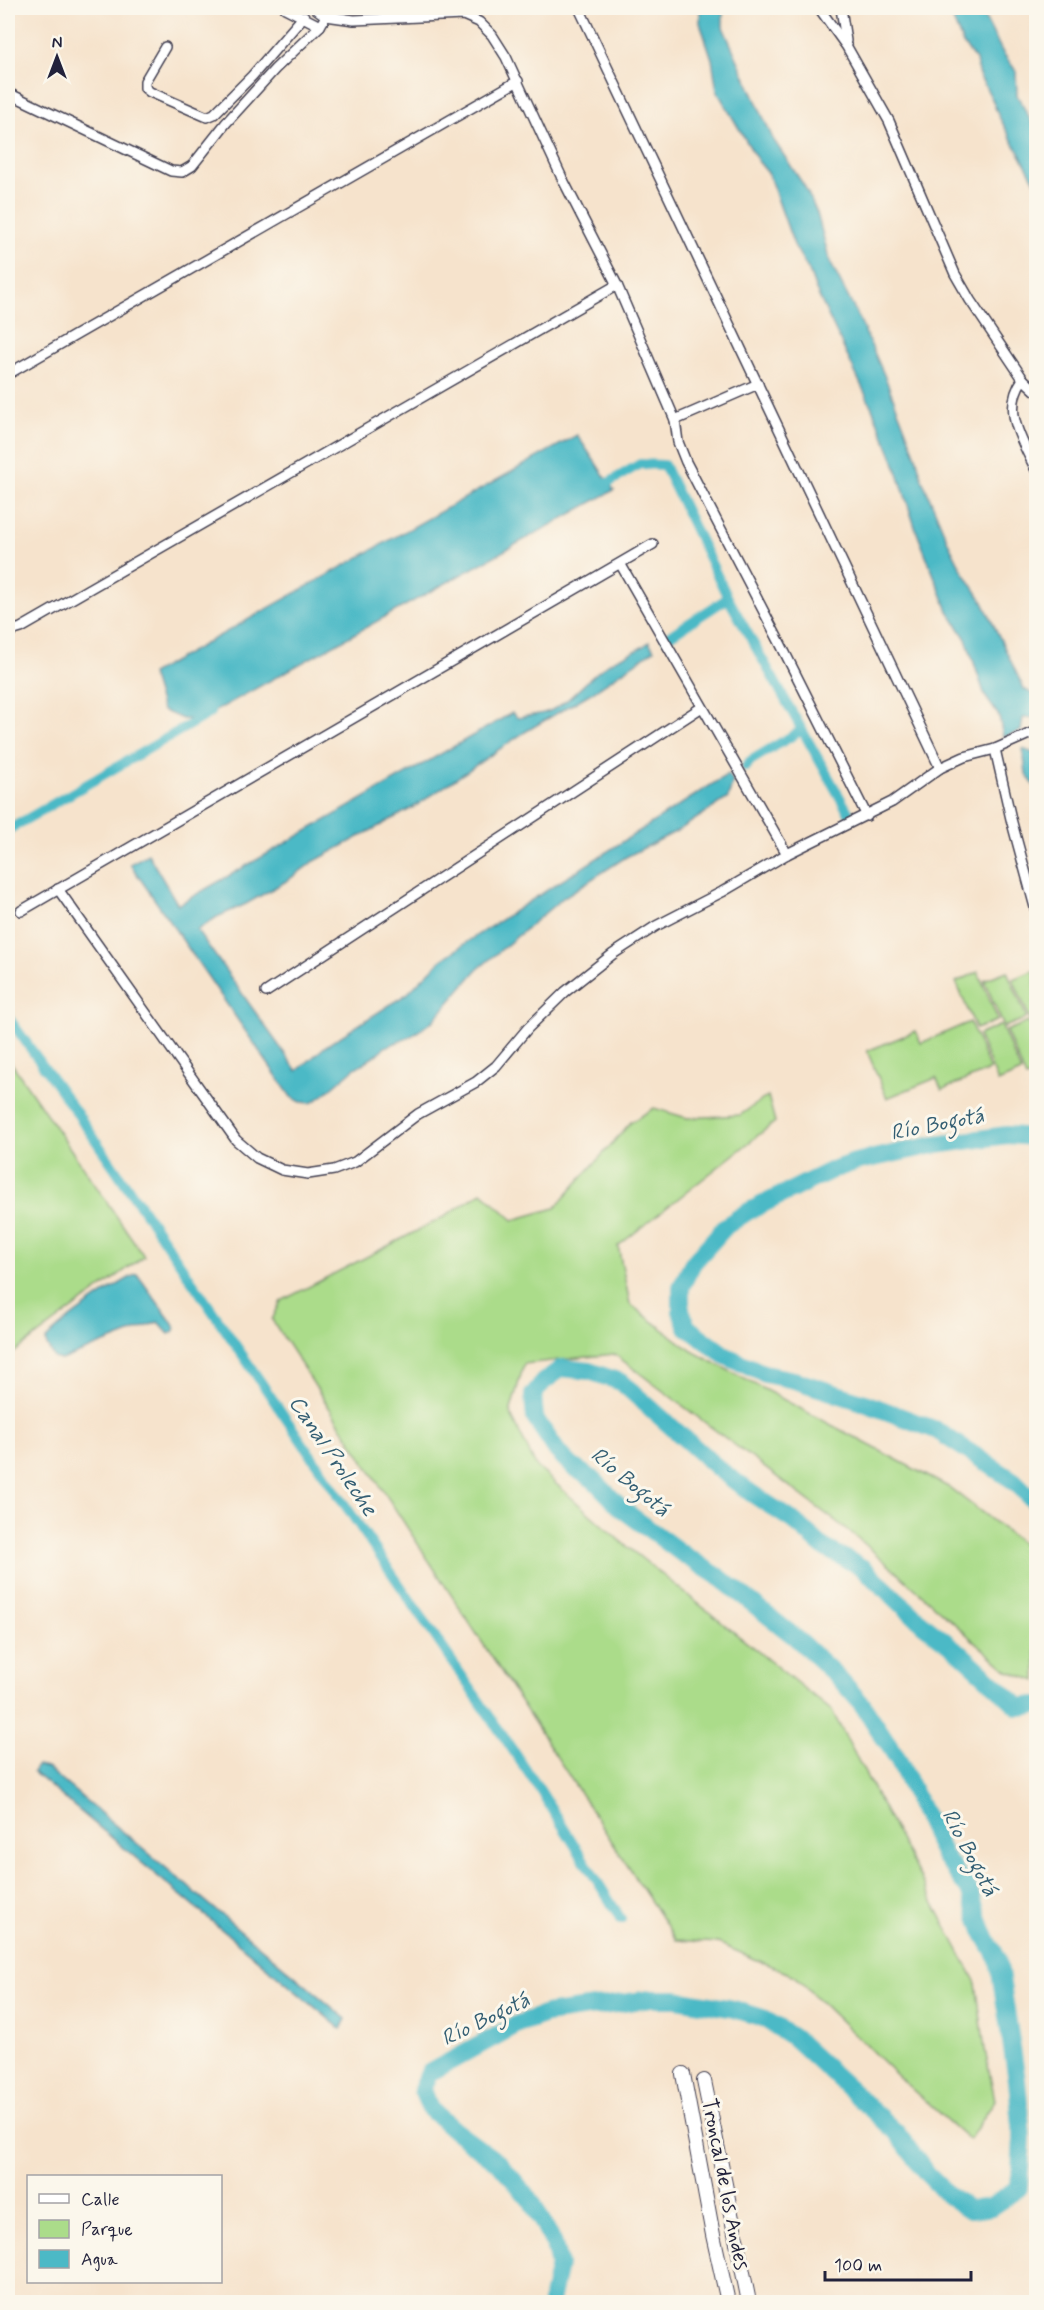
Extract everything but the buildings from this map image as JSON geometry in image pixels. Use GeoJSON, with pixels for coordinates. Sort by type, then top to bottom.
{"type":"FeatureCollection","features":[{"type":"Feature","properties":{"kind":"main road","name":"Troncal de los Andes"},"geometry":{"type":"LineString","coordinates":[[683,2074],[728,2302]]}},
{"type":"Feature","properties":{"kind":"main road","name":"Troncal de los Andes"},"geometry":{"type":"LineString","coordinates":[[704,2080],[748,2302]]}},
{"type":"Feature","properties":{"kind":"street"},"geometry":{"type":"LineString","coordinates":[[285,8],[320,26]]}},
{"type":"Feature","properties":{"kind":"street"},"geometry":{"type":"LineString","coordinates":[[315,8],[326,16],[366,20],[463,15],[479,22],[492,35],[518,81],[562,178],[617,285],[675,420],[678,442],[686,462],[867,816]]}},
{"type":"Feature","properties":{"kind":"street"},"geometry":{"type":"LineString","coordinates":[[579,8],[940,768]]}},
{"type":"Feature","properties":{"kind":"street"},"geometry":{"type":"LineString","coordinates":[[819,8],[847,47],[889,121],[955,274],[1023,379],[1036,391]]}},
{"type":"Feature","properties":{"kind":"street"},"geometry":{"type":"LineString","coordinates":[[841,8],[847,47]]}},
{"type":"Feature","properties":{"kind":"street"},"geometry":{"type":"LineString","coordinates":[[165,47],[145,81],[145,88],[207,117],[214,114],[252,76],[304,16]]}},
{"type":"Feature","properties":{"kind":"street"},"geometry":{"type":"LineString","coordinates":[[8,93],[171,171],[182,172],[192,166],[226,123],[275,69],[320,26],[326,16]]}},
{"type":"Feature","properties":{"kind":"street"},"geometry":{"type":"LineString","coordinates":[[8,374],[518,81]]}},
{"type":"Feature","properties":{"kind":"street"},"geometry":{"type":"LineString","coordinates":[[8,632],[21,628],[617,285]]}},
{"type":"Feature","properties":{"kind":"street"},"geometry":{"type":"LineString","coordinates":[[1023,379],[1016,389],[1012,416],[1036,470]]}},
{"type":"Feature","properties":{"kind":"street"},"geometry":{"type":"LineString","coordinates":[[675,420],[758,384]]}},
{"type":"Feature","properties":{"kind":"street"},"geometry":{"type":"LineString","coordinates":[[21,910],[654,544]]}},
{"type":"Feature","properties":{"kind":"street"},"geometry":{"type":"LineString","coordinates":[[621,565],[787,854]]}},
{"type":"Feature","properties":{"kind":"street"},"geometry":{"type":"LineString","coordinates":[[266,992],[702,706]]}},
{"type":"Feature","properties":{"kind":"street"},"geometry":{"type":"LineString","coordinates":[[58,889],[236,1140],[257,1158],[282,1170],[308,1174],[334,1170],[354,1162],[418,1114],[476,1082],[496,1066],[528,1028],[565,992],[613,954],[656,926],[787,854],[867,816],[892,802],[940,768],[964,757],[995,749],[1036,731]]}},
{"type":"Feature","properties":{"kind":"street"},"geometry":{"type":"LineString","coordinates":[[995,749],[1036,911]]}},
{"type":"Feature","properties":{"kind":"green space"},"geometry":{"type":"Polygon","coordinates":[[[1035,970],[1036,1025],[1033,1026],[1013,979],[1035,970]]]}},
{"type":"Feature","properties":{"kind":"green space"},"geometry":{"type":"Polygon","coordinates":[[[1007,971],[1027,1018],[1004,1027],[984,980],[1007,971]]]}},
{"type":"Feature","properties":{"kind":"green space"},"geometry":{"type":"Polygon","coordinates":[[[978,972],[998,1020],[976,1029],[956,982],[978,972]]]}},
{"type":"Feature","properties":{"kind":"green space"},"geometry":{"type":"Polygon","coordinates":[[[970,1022],[990,1070],[942,1090],[936,1078],[887,1098],[867,1051],[916,1031],[921,1043],[970,1022]]]}},
{"type":"Feature","properties":{"kind":"green space"},"geometry":{"type":"Polygon","coordinates":[[[1028,1022],[1036,1041],[1036,1074],[1026,1078],[1006,1031],[1028,1022]]]}},
{"type":"Feature","properties":{"kind":"green space"},"geometry":{"type":"Polygon","coordinates":[[[1001,1025],[1021,1072],[998,1082],[978,1035],[1001,1025]]]}},
{"type":"Feature","properties":{"kind":"green space"},"geometry":{"type":"Polygon","coordinates":[[[8,1058],[144,1256],[8,1357],[8,1058]]]}},
{"type":"Feature","properties":{"kind":"green space"},"geometry":{"type":"Polygon","coordinates":[[[768,1096],[775,1122],[618,1246],[630,1304],[692,1351],[950,1488],[1036,1554],[1036,1681],[1008,1671],[858,1538],[614,1354],[524,1364],[510,1413],[536,1466],[619,1540],[832,1711],[976,1983],[985,2050],[995,2100],[969,2140],[905,2083],[794,1976],[718,1943],[676,1940],[272,1320],[281,1301],[442,1218],[482,1192],[513,1220],[555,1208],[631,1122],[654,1108],[687,1118],[740,1115],[768,1096]]]}},
{"type":"Feature","properties":{"kind":"water"},"geometry":{"type":"Polygon","coordinates":[[[700,8],[723,8],[723,27],[773,139],[805,187],[817,213],[830,262],[859,318],[885,377],[916,456],[922,479],[949,544],[962,570],[983,602],[1024,689],[1036,696],[1036,717],[1023,718],[1021,731],[1003,737],[999,716],[985,696],[966,639],[948,611],[916,530],[894,461],[872,408],[809,271],[794,245],[768,173],[758,161],[717,91],[712,59],[700,23],[700,8]]]}},
{"type":"Feature","properties":{"kind":"water"},"geometry":{"type":"Polygon","coordinates":[[[948,8],[980,8],[1003,53],[1016,71],[1017,95],[1036,130],[1036,183],[998,115],[978,73],[976,60],[963,44],[948,8]]]}},
{"type":"Feature","properties":{"kind":"water"},"geometry":{"type":"Polygon","coordinates":[[[577,435],[614,490],[199,720],[182,719],[162,710],[151,674],[577,435]]]}},
{"type":"Feature","properties":{"kind":"water"},"geometry":{"type":"Polygon","coordinates":[[[649,642],[654,650],[591,693],[525,732],[414,807],[313,862],[288,880],[197,930],[297,1071],[327,1045],[407,994],[440,961],[471,939],[728,774],[733,781],[728,798],[679,830],[626,857],[564,897],[477,970],[434,1020],[410,1037],[385,1047],[311,1103],[301,1102],[291,1097],[130,864],[148,854],[178,905],[512,713],[518,718],[550,711],[566,701],[608,664],[649,642]]]}},
{"type":"Feature","properties":{"kind":"water"},"geometry":{"type":"Polygon","coordinates":[[[1023,749],[1036,754],[1036,788],[1026,774],[1023,749]]]}},
{"type":"Feature","properties":{"kind":"water"},"geometry":{"type":"Polygon","coordinates":[[[137,1274],[171,1321],[175,1328],[173,1332],[169,1334],[158,1322],[61,1360],[54,1358],[45,1341],[51,1334],[88,1305],[137,1274]]]}},
{"type":"Feature","properties":{"kind":"water"},"geometry":{"type":"Polygon","coordinates":[[[37,1766],[47,1768],[346,2019],[341,2029],[33,1772],[37,1766]]]}},
{"type":"Feature","properties":{"kind":"waterway"},"geometry":{"type":"LineString","coordinates":[[598,489],[640,464],[664,465],[728,598],[851,817]]}},
{"type":"Feature","properties":{"kind":"waterway"},"geometry":{"type":"LineString","coordinates":[[666,638],[728,598]]}},
{"type":"Feature","properties":{"kind":"waterway"},"geometry":{"type":"LineString","coordinates":[[8,830],[210,713]]}},
{"type":"Feature","properties":{"kind":"waterway"},"geometry":{"type":"LineString","coordinates":[[746,767],[750,761],[802,730]]}},
{"type":"Feature","properties":{"kind":"waterway","name":"Canal Proleche"},"geometry":{"type":"LineString","coordinates":[[8,1017],[81,1119],[538,1787],[621,1919]]}},
{"type":"Feature","properties":{"kind":"waterway","name":"Río Bogotá"},"geometry":{"type":"LineString","coordinates":[[1036,1137],[1007,1135],[929,1146],[855,1162],[832,1170],[747,1212],[726,1226],[693,1263],[681,1287],[681,1311],[687,1327],[726,1356],[765,1374],[794,1380],[862,1402],[936,1430],[1014,1481],[1036,1503]]}},
{"type":"Feature","properties":{"kind":"waterway","name":"Río Bogotá"},"geometry":{"type":"LineString","coordinates":[[551,2302],[559,2265],[554,2244],[532,2202],[500,2164],[455,2131],[430,2109],[422,2090],[429,2073],[518,2024],[546,2014],[650,1999],[677,1999],[734,2009],[763,2018],[794,2038],[897,2133],[927,2174],[949,2196],[970,2210],[991,2207],[1019,2188],[1022,2138],[1017,2080],[998,1959],[984,1934],[969,1890],[944,1856],[898,1759],[862,1704],[838,1677],[795,1637],[719,1577],[684,1555],[622,1509],[594,1480],[573,1467],[557,1451],[535,1418],[533,1395],[543,1382],[562,1368],[589,1371],[621,1382],[720,1470],[795,1522],[823,1547],[863,1568],[923,1624],[959,1652],[1019,1707],[1036,1705]]}}]}
